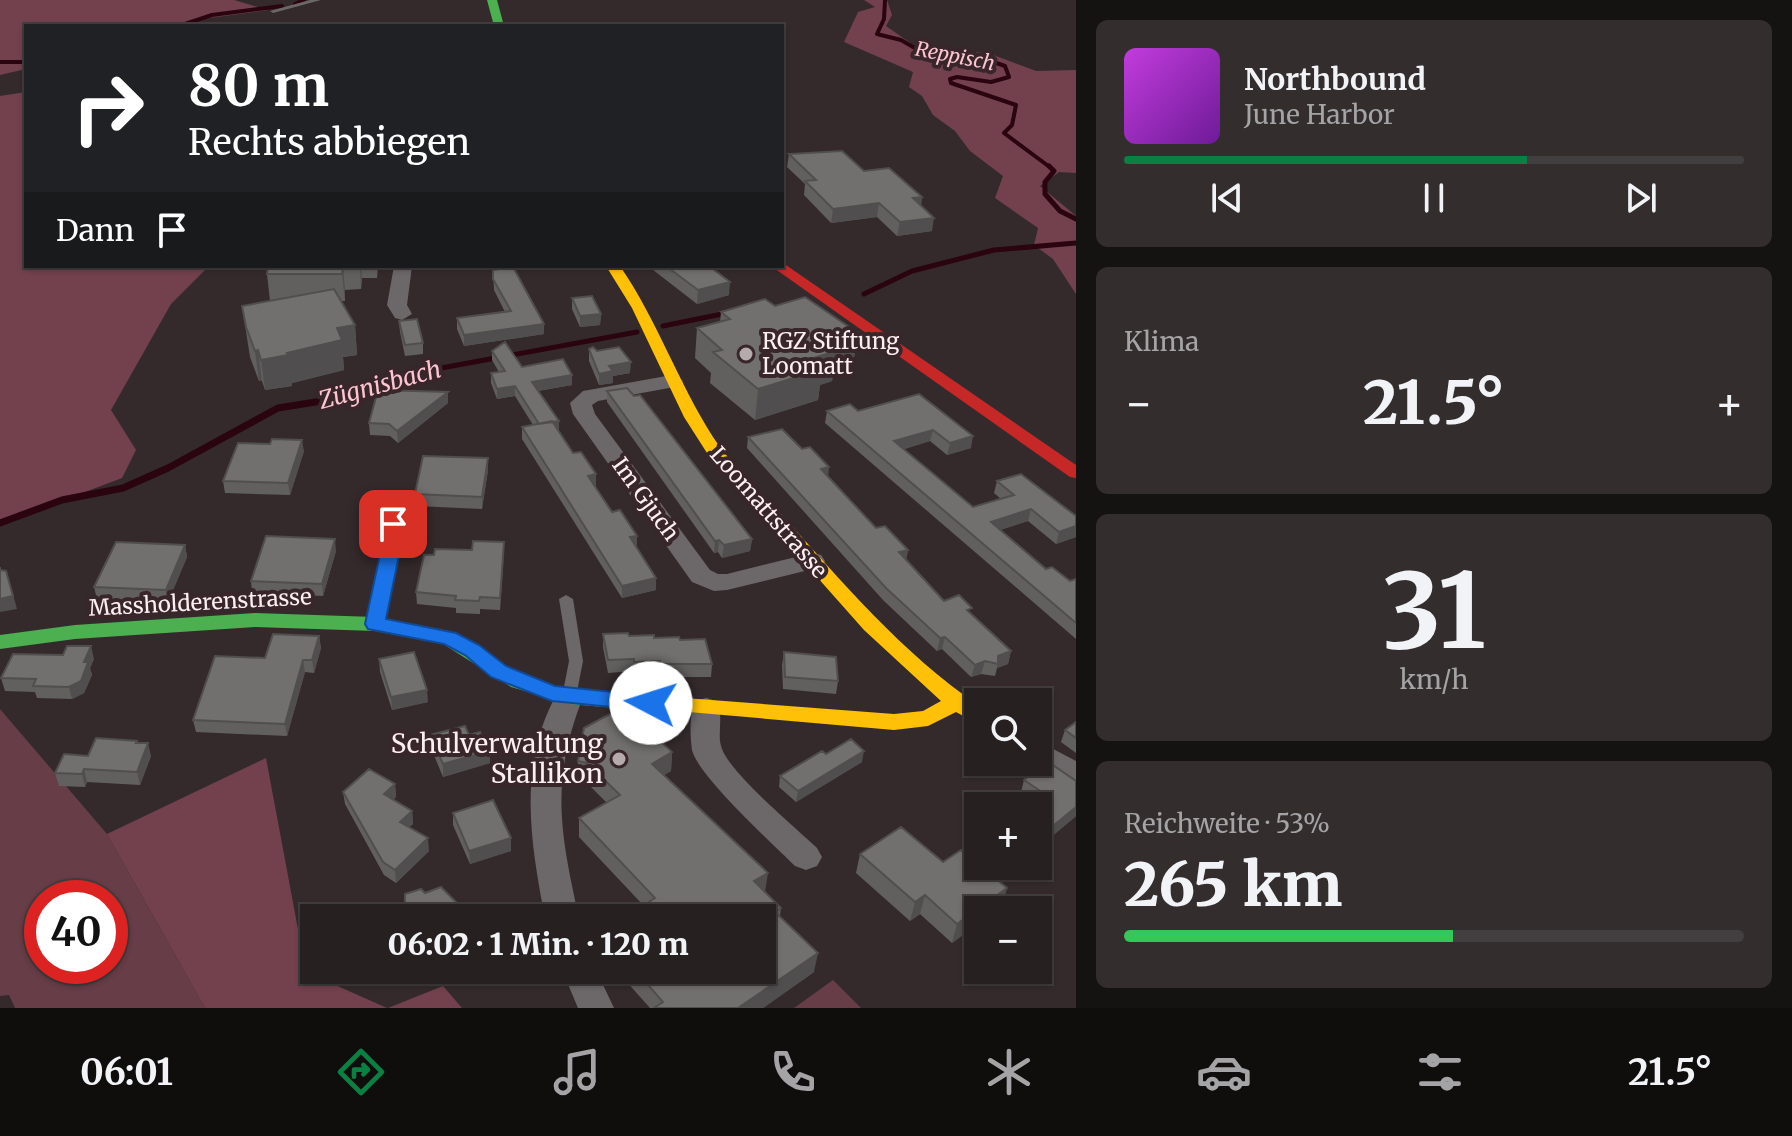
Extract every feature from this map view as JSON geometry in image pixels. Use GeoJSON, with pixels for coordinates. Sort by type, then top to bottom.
{"type":"FeatureCollection","features":[{"type":"Feature","properties":{"kind":"street"},"geometry":{"type":"LineString","coordinates":[[492,0],[498,24]]}},
{"type":"Feature","properties":{"kind":"street"},"geometry":{"type":"LineString","coordinates":[[402,314],[397,305],[403,268]]}},
{"type":"Feature","properties":{"kind":"street","name":"Loomattstrasse"},"geometry":{"type":"LineString","coordinates":[[614,268],[635,296],[656,336],[672,381],[707,441],[876,634],[964,707]]}},
{"type":"Feature","properties":{"kind":"street"},"geometry":{"type":"LineString","coordinates":[[781,268],[1076,473]]}},
{"type":"Feature","properties":{"kind":"street","name":"Im Gjuch"},"geometry":{"type":"LineString","coordinates":[[672,381],[591,396],[581,403],[584,414],[701,576],[714,583],[727,582],[812,561]]}},
{"type":"Feature","properties":{"kind":"street","name":"Massholderenstrasse"},"geometry":{"type":"LineString","coordinates":[[0,642],[75,632],[255,620],[375,624],[449,638],[518,682],[569,697],[894,722],[928,718],[956,702]]}},
{"type":"Feature","properties":{"kind":"street"},"geometry":{"type":"LineString","coordinates":[[560,904],[542,804],[544,772],[551,742],[569,697]]}},
{"type":"Feature","properties":{"kind":"street"},"geometry":{"type":"LineString","coordinates":[[706,708],[707,751],[735,788],[806,857]]}},
{"type":"Feature","properties":{"kind":"street"},"geometry":{"type":"LineString","coordinates":[[1052,760],[1076,775]]}},
{"type":"Feature","properties":{"kind":"street"},"geometry":{"type":"LineString","coordinates":[[585,984],[596,1008]]}},
{"type":"Feature","properties":{"kind":"lane"},"geometry":{"type":"LineString","coordinates":[[273,11],[318,0]]}},
{"type":"Feature","properties":{"kind":"lane"},"geometry":{"type":"LineString","coordinates":[[374,508],[396,526],[375,624]]}},
{"type":"Feature","properties":{"kind":"lane"},"geometry":{"type":"LineString","coordinates":[[566,599],[576,661],[569,697]]}},
{"type":"Feature","properties":{"kind":"shaded area"},"geometry":{"type":"Polygon","coordinates":[[[0,0],[234,0],[268,10],[209,18],[191,24],[24,24],[24,69],[0,75],[0,0]]]}},
{"type":"Feature","properties":{"kind":"shaded area"},"geometry":{"type":"Polygon","coordinates":[[[864,0],[887,0],[892,15],[886,26],[919,49],[988,53],[1036,71],[1076,70],[1076,173],[1059,172],[1040,186],[1076,216],[1076,294],[1053,259],[1034,245],[1038,228],[995,198],[1003,176],[970,151],[955,131],[933,115],[922,96],[909,87],[913,72],[844,42],[858,12],[875,7],[864,0]]]}},
{"type":"Feature","properties":{"kind":"shaded area"},"geometry":{"type":"Polygon","coordinates":[[[24,92],[24,268],[207,268],[171,304],[111,410],[136,450],[122,478],[0,524],[0,96],[24,92]]]}},
{"type":"Feature","properties":{"kind":"shaded area"},"geometry":{"type":"Polygon","coordinates":[[[0,709],[107,834],[205,1008],[15,1008],[9,995],[0,996],[0,709]]]}},
{"type":"Feature","properties":{"kind":"shaded area"},"geometry":{"type":"Polygon","coordinates":[[[266,758],[300,940],[300,984],[333,984],[387,1008],[205,1008],[107,834],[266,758]]]}},
{"type":"Feature","properties":{"kind":"shaded area"},"geometry":{"type":"Polygon","coordinates":[[[833,980],[861,1008],[794,1008],[833,980]]]}},
{"type":"Feature","properties":{"kind":"shaded area"},"geometry":{"type":"Polygon","coordinates":[[[443,986],[462,1008],[388,1008],[443,986]]]}},
{"type":"Feature","properties":{"kind":"building"},"geometry":{"type":"Polygon","coordinates":[[[842,151],[864,171],[889,168],[922,197],[913,198],[934,218],[900,222],[879,203],[833,209],[805,181],[816,180],[789,154],[842,151]]]}},
{"type":"Feature","properties":{"kind":"building"},"geometry":{"type":"Polygon","coordinates":[[[268,268],[343,268],[342,274],[267,274],[268,268]]]}},
{"type":"Feature","properties":{"kind":"building"},"geometry":{"type":"Polygon","coordinates":[[[514,268],[544,324],[464,335],[457,318],[511,311],[493,279],[493,270],[514,268]]]}},
{"type":"Feature","properties":{"kind":"building"},"geometry":{"type":"Polygon","coordinates":[[[669,268],[712,268],[730,282],[698,290],[669,268]]]}},
{"type":"Feature","properties":{"kind":"building"},"geometry":{"type":"Polygon","coordinates":[[[334,289],[355,325],[337,328],[342,340],[261,360],[246,327],[242,306],[334,289]]]}},
{"type":"Feature","properties":{"kind":"building"},"geometry":{"type":"Polygon","coordinates":[[[592,296],[601,314],[580,316],[572,298],[592,296]]]}},
{"type":"Feature","properties":{"kind":"building"},"geometry":{"type":"Polygon","coordinates":[[[805,297],[858,333],[826,343],[837,351],[810,359],[823,369],[758,389],[713,352],[722,350],[697,328],[730,319],[721,312],[765,299],[775,306],[805,297]]]}},
{"type":"Feature","properties":{"kind":"building"},"geometry":{"type":"Polygon","coordinates":[[[417,319],[423,343],[405,345],[399,321],[417,319]]]}},
{"type":"Feature","properties":{"kind":"building"},"geometry":{"type":"Polygon","coordinates":[[[505,342],[522,367],[563,359],[572,375],[532,382],[559,421],[539,424],[515,386],[497,389],[491,373],[505,371],[492,351],[505,342]]]}},
{"type":"Feature","properties":{"kind":"building"},"geometry":{"type":"Polygon","coordinates":[[[593,347],[597,351],[619,347],[631,362],[609,366],[613,371],[599,374],[589,349],[593,347]]]}},
{"type":"Feature","properties":{"kind":"building"},"geometry":{"type":"Polygon","coordinates":[[[627,388],[634,396],[640,395],[752,539],[724,545],[719,540],[715,541],[607,391],[627,388]]]}},
{"type":"Feature","properties":{"kind":"building"},"geometry":{"type":"Polygon","coordinates":[[[378,390],[448,392],[397,431],[389,424],[369,423],[378,390]]]}},
{"type":"Feature","properties":{"kind":"building"},"geometry":{"type":"Polygon","coordinates":[[[919,394],[973,436],[950,443],[933,430],[894,441],[973,507],[1014,495],[997,481],[1021,474],[1076,516],[1076,526],[1059,532],[1031,509],[991,522],[1046,569],[1052,567],[1070,581],[1076,579],[1076,623],[827,411],[850,404],[858,411],[919,394]]]}},
{"type":"Feature","properties":{"kind":"building"},"geometry":{"type":"Polygon","coordinates":[[[552,421],[573,453],[581,452],[596,474],[588,476],[612,512],[620,510],[637,536],[630,537],[656,578],[622,586],[522,427],[552,421]]]}},
{"type":"Feature","properties":{"kind":"building"},"geometry":{"type":"Polygon","coordinates":[[[782,429],[802,449],[810,447],[829,467],[821,469],[876,528],[885,526],[908,550],[899,552],[944,601],[959,595],[972,608],[967,610],[1011,651],[998,656],[998,664],[985,661],[975,665],[945,637],[940,638],[886,588],[748,437],[782,429]]]}},
{"type":"Feature","properties":{"kind":"building"},"geometry":{"type":"Polygon","coordinates":[[[272,439],[302,440],[288,483],[223,481],[238,443],[270,444],[272,439]]]}},
{"type":"Feature","properties":{"kind":"building"},"geometry":{"type":"Polygon","coordinates":[[[423,456],[488,458],[482,497],[415,494],[423,456]]]}},
{"type":"Feature","properties":{"kind":"building"},"geometry":{"type":"Polygon","coordinates":[[[266,536],[335,539],[322,584],[251,581],[266,536]]]}},
{"type":"Feature","properties":{"kind":"building"},"geometry":{"type":"Polygon","coordinates":[[[473,541],[504,542],[500,598],[455,600],[456,596],[416,592],[424,555],[434,555],[435,549],[472,550],[473,541]]]}},
{"type":"Feature","properties":{"kind":"building"},"geometry":{"type":"Polygon","coordinates":[[[116,542],[185,545],[166,590],[94,587],[116,542]]]}},
{"type":"Feature","properties":{"kind":"building"},"geometry":{"type":"Polygon","coordinates":[[[0,570],[6,571],[13,596],[0,599],[0,570]]]}},
{"type":"Feature","properties":{"kind":"building"},"geometry":{"type":"Polygon","coordinates":[[[628,633],[629,636],[654,635],[654,638],[705,639],[712,664],[608,660],[603,634],[628,633]]]}},
{"type":"Feature","properties":{"kind":"building"},"geometry":{"type":"Polygon","coordinates":[[[273,634],[319,636],[312,660],[303,660],[285,724],[193,720],[215,656],[265,658],[273,634]]]}},
{"type":"Feature","properties":{"kind":"building"},"geometry":{"type":"Polygon","coordinates":[[[67,646],[91,646],[81,681],[69,687],[33,686],[36,679],[1,678],[13,654],[63,655],[67,646]]]}},
{"type":"Feature","properties":{"kind":"building"},"geometry":{"type":"Polygon","coordinates":[[[414,652],[427,690],[391,697],[379,659],[414,652]]]}},
{"type":"Feature","properties":{"kind":"building"},"geometry":{"type":"Polygon","coordinates":[[[784,652],[836,657],[838,681],[785,677],[784,652]]]}},
{"type":"Feature","properties":{"kind":"building"},"geometry":{"type":"Polygon","coordinates":[[[623,707],[672,752],[652,764],[768,873],[754,881],[781,908],[776,911],[776,904],[645,904],[655,898],[579,818],[620,795],[587,763],[578,761],[584,728],[623,707]]]}},
{"type":"Feature","properties":{"kind":"building"},"geometry":{"type":"Polygon","coordinates":[[[1076,722],[1076,738],[1065,730],[1076,722]]]}},
{"type":"Feature","properties":{"kind":"building"},"geometry":{"type":"Polygon","coordinates":[[[465,726],[469,735],[480,732],[489,751],[443,764],[430,735],[465,726]]]}},
{"type":"Feature","properties":{"kind":"building"},"geometry":{"type":"Polygon","coordinates":[[[96,738],[148,743],[137,772],[84,769],[82,774],[55,773],[64,754],[88,756],[96,738]]]}},
{"type":"Feature","properties":{"kind":"building"},"geometry":{"type":"Polygon","coordinates":[[[851,739],[864,751],[798,791],[780,776],[822,751],[826,754],[851,739]]]}},
{"type":"Feature","properties":{"kind":"building"},"geometry":{"type":"Polygon","coordinates":[[[1052,764],[1076,781],[1076,807],[1052,827],[1052,792],[1042,792],[1024,780],[1029,776],[1052,776],[1052,764]]]}},
{"type":"Feature","properties":{"kind":"building"},"geometry":{"type":"Polygon","coordinates":[[[369,769],[395,784],[384,794],[412,811],[400,822],[428,838],[395,870],[383,862],[343,792],[369,769]]]}},
{"type":"Feature","properties":{"kind":"building"},"geometry":{"type":"Polygon","coordinates":[[[493,800],[511,838],[469,851],[453,813],[493,800]]]}},
{"type":"Feature","properties":{"kind":"building"},"geometry":{"type":"Polygon","coordinates":[[[901,827],[943,862],[961,850],[964,852],[964,880],[998,880],[1007,888],[996,896],[964,896],[964,919],[957,924],[925,895],[915,902],[860,854],[901,827]]]}},
{"type":"Feature","properties":{"kind":"building"},"geometry":{"type":"Polygon","coordinates":[[[441,887],[458,904],[405,902],[405,894],[421,889],[425,893],[441,887]]]}},
{"type":"Feature","properties":{"kind":"building"},"geometry":{"type":"Polygon","coordinates":[[[776,913],[818,953],[776,982],[776,913]]]}},
{"type":"Feature","properties":{"kind":"building"},"geometry":{"type":"Polygon","coordinates":[[[647,984],[773,984],[738,1008],[654,1008],[663,1002],[647,984]]]}},
{"type":"Feature","properties":{"kind":"waterway"},"geometry":{"type":"LineString","coordinates":[[295,4],[304,0]]}},
{"type":"Feature","properties":{"kind":"waterway","name":"Reppisch"},"geometry":{"type":"LineString","coordinates":[[885,0],[884,19],[877,34],[901,40],[920,51],[979,57],[1005,66],[1009,77],[991,82],[957,77],[950,79],[951,83],[1016,105],[1012,125],[1004,133],[1051,168]]}},
{"type":"Feature","properties":{"kind":"waterway"},"geometry":{"type":"LineString","coordinates":[[185,24],[212,15],[282,6]]}},
{"type":"Feature","properties":{"kind":"waterway"},"geometry":{"type":"LineString","coordinates":[[0,62],[24,62]]}},
{"type":"Feature","properties":{"kind":"waterway","name":"Reppisch"},"geometry":{"type":"LineString","coordinates":[[1051,168],[1054,171],[1045,182],[1045,194],[1060,211],[1076,219]]}},
{"type":"Feature","properties":{"kind":"waterway","name":"Zügnisbach"},"geometry":{"type":"LineString","coordinates":[[864,294],[912,271],[994,250],[1076,243]]}},
{"type":"Feature","properties":{"kind":"waterway","name":"Zügnisbach"},"geometry":{"type":"LineString","coordinates":[[663,326],[727,313]]}},
{"type":"Feature","properties":{"kind":"waterway","name":"Zügnisbach"},"geometry":{"type":"LineString","coordinates":[[389,381],[403,375],[637,332]]}},
{"type":"Feature","properties":{"kind":"waterway","name":"Zügnisbach"},"geometry":{"type":"LineString","coordinates":[[0,523],[62,500],[123,488],[168,468],[278,408],[347,397],[389,381]]}},
{"type":"Feature","properties":{"kind":"traffic: fast"},"geometry":{"type":"LineString","coordinates":[[492,0],[498,24]]}},
{"type":"Feature","properties":{"kind":"traffic: fast"},"geometry":{"type":"LineString","coordinates":[[0,642],[75,632],[255,620],[375,624],[449,638],[518,682],[569,697],[685,706]]}},
{"type":"Feature","properties":{"kind":"traffic: slow"},"geometry":{"type":"LineString","coordinates":[[614,268],[639,308],[693,417],[721,460],[871,626],[922,674],[964,706]]}},
{"type":"Feature","properties":{"kind":"traffic: slow"},"geometry":{"type":"LineString","coordinates":[[685,706],[894,722],[928,718],[956,702]]}},
{"type":"Feature","properties":{"kind":"traffic: jam"},"geometry":{"type":"LineString","coordinates":[[781,268],[1076,473]]}},
{"type":"Feature","properties":{"kind":"place","name":"RGZ Stiftung Loomatt"},"geometry":{"type":"Point","coordinates":[746,354]}},
{"type":"Feature","properties":{"kind":"place","name":"Schulverwaltung Stallikon"},"geometry":{"type":"Point","coordinates":[619,759]}},
{"type":"Feature","properties":{"kind":"route"},"geometry":{"type":"LineString","coordinates":[[393,524],[396,526],[375,624],[449,638],[472,650],[499,671],[537,689],[569,697],[651,703]]}}]}
